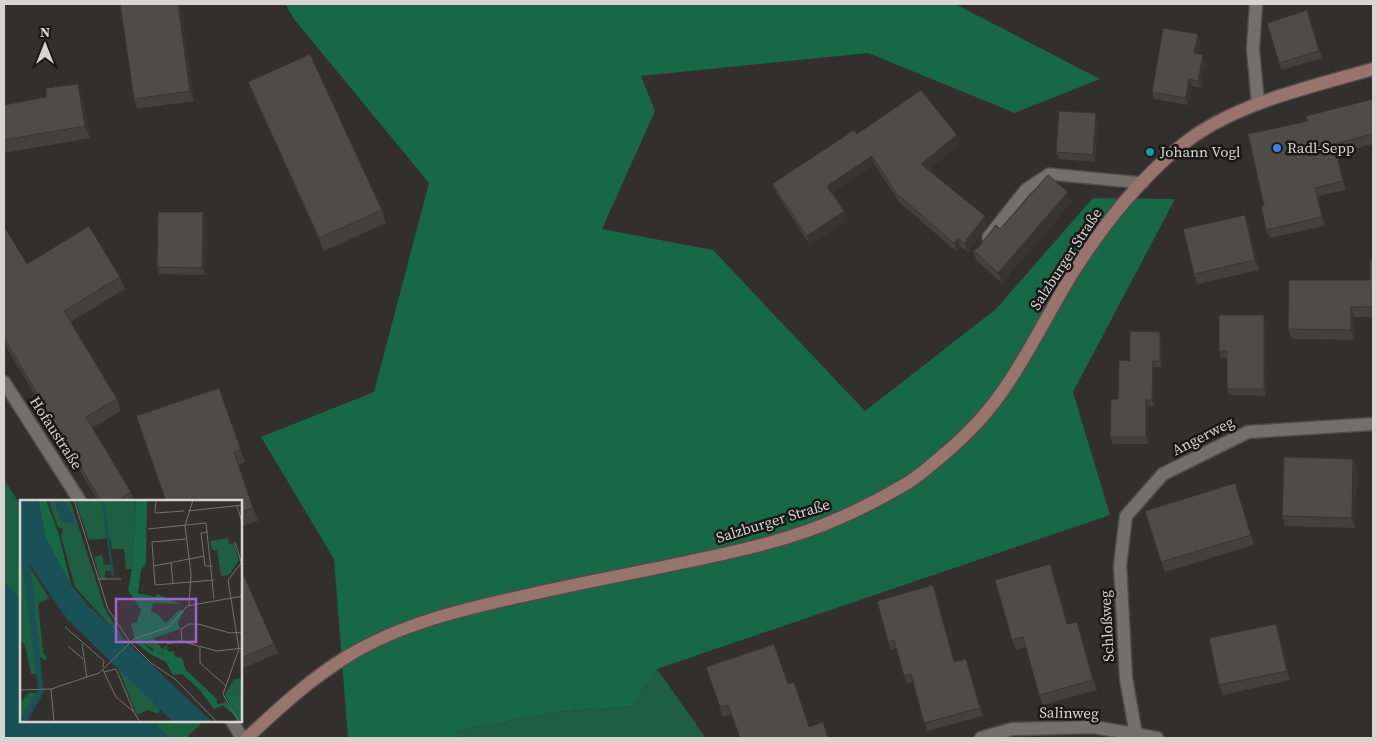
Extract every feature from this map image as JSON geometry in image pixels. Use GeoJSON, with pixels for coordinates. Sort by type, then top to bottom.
{"type":"FeatureCollection","features":[{"type":"Feature","properties":{"kind":"main road","name":"Salzburger Straße"},"geometry":{"type":"LineString","coordinates":[[247,738],[282,705],[314,679],[350,655],[390,636],[439,617],[491,603],[730,553],[789,537],[839,519],[876,501],[914,479],[971,430],[994,403],[1014,375],[1073,273],[1112,218],[1143,183],[1182,145],[1197,134],[1258,104],[1373,69]]}},
{"type":"Feature","properties":{"kind":"street"},"geometry":{"type":"LineString","coordinates":[[1256,4],[1253,49],[1258,104]]}},
{"type":"Feature","properties":{"kind":"street","name":"Hofaustraße"},"geometry":{"type":"LineString","coordinates":[[4,382],[79,500]]}},
{"type":"Feature","properties":{"kind":"street","name":"Angerweg"},"geometry":{"type":"LineString","coordinates":[[1126,516],[1163,474],[1248,432],[1373,424]]}},
{"type":"Feature","properties":{"kind":"street","name":"Schloßweg"},"geometry":{"type":"LineString","coordinates":[[1126,516],[1120,565],[1126,678],[1136,735]]}},
{"type":"Feature","properties":{"kind":"street"},"geometry":{"type":"LineString","coordinates":[[233,722],[242,738]]}},
{"type":"Feature","properties":{"kind":"street","name":"Salinweg"},"geometry":{"type":"LineString","coordinates":[[981,738],[1012,729],[1094,728],[1157,738]]}},
{"type":"Feature","properties":{"kind":"lane"},"geometry":{"type":"LineString","coordinates":[[981,246],[1026,189],[1049,174],[1143,183]]}},
{"type":"Feature","properties":{"kind":"green space"},"geometry":{"type":"Polygon","coordinates":[[[285,4],[955,4],[1100,79],[1015,113],[868,53],[641,76],[655,111],[602,229],[713,250],[865,411],[996,309],[1093,198],[1175,199],[1073,392],[1110,515],[657,669],[632,706],[556,712],[456,731],[460,738],[348,738],[334,559],[261,437],[374,392],[429,183],[294,19],[285,4]]]}},
{"type":"Feature","properties":{"kind":"green space"},"geometry":{"type":"Polygon","coordinates":[[[4,479],[20,504],[20,598],[4,583],[4,479]]]}},
{"type":"Feature","properties":{"kind":"green space"},"geometry":{"type":"Polygon","coordinates":[[[657,669],[706,738],[460,738],[455,731],[556,712],[632,706],[657,669]]]}},
{"type":"Feature","properties":{"kind":"green space"},"geometry":{"type":"Polygon","coordinates":[[[152,722],[203,722],[186,738],[169,738],[152,722]]]}},
{"type":"Feature","properties":{"kind":"water"},"geometry":{"type":"Polygon","coordinates":[[[4,583],[20,598],[20,722],[152,722],[169,738],[4,738],[4,583]]]}},
{"type":"Feature","properties":{"kind":"building"},"geometry":{"type":"Polygon","coordinates":[[[120,4],[178,4],[190,91],[134,99],[120,4]]]}},
{"type":"Feature","properties":{"kind":"building"},"geometry":{"type":"Polygon","coordinates":[[[1307,10],[1319,51],[1279,63],[1267,23],[1307,10]]]}},
{"type":"Feature","properties":{"kind":"building"},"geometry":{"type":"Polygon","coordinates":[[[1163,28],[1198,34],[1194,53],[1203,55],[1198,81],[1189,79],[1186,98],[1152,92],[1163,28]]]}},
{"type":"Feature","properties":{"kind":"building"},"geometry":{"type":"Polygon","coordinates":[[[310,54],[382,210],[319,238],[248,82],[310,54]]]}},
{"type":"Feature","properties":{"kind":"building"},"geometry":{"type":"Polygon","coordinates":[[[78,84],[85,126],[4,140],[4,105],[46,97],[46,88],[78,84]]]}},
{"type":"Feature","properties":{"kind":"building"},"geometry":{"type":"Polygon","coordinates":[[[921,90],[957,135],[921,164],[985,216],[965,244],[958,238],[954,243],[896,193],[872,156],[827,186],[844,211],[807,236],[772,184],[854,130],[857,134],[921,90]]]}},
{"type":"Feature","properties":{"kind":"building"},"geometry":{"type":"Polygon","coordinates":[[[1373,99],[1373,134],[1334,144],[1343,181],[1315,188],[1322,217],[1266,230],[1261,206],[1264,206],[1248,134],[1308,121],[1306,116],[1373,99]]]}},
{"type":"Feature","properties":{"kind":"building"},"geometry":{"type":"Polygon","coordinates":[[[1059,111],[1096,113],[1093,155],[1056,152],[1059,111]]]}},
{"type":"Feature","properties":{"kind":"building"},"geometry":{"type":"Polygon","coordinates":[[[1048,175],[1068,192],[998,273],[973,250],[978,248],[996,225],[1000,229],[1048,175]]]}},
{"type":"Feature","properties":{"kind":"building"},"geometry":{"type":"Polygon","coordinates":[[[158,212],[203,212],[202,268],[157,267],[158,212]]]}},
{"type":"Feature","properties":{"kind":"building"},"geometry":{"type":"Polygon","coordinates":[[[1245,215],[1255,260],[1194,274],[1183,229],[1245,215]]]}},
{"type":"Feature","properties":{"kind":"building"},"geometry":{"type":"Polygon","coordinates":[[[4,226],[27,264],[89,226],[120,277],[64,311],[117,399],[86,417],[131,492],[119,500],[100,500],[4,338],[4,226]]]}},
{"type":"Feature","properties":{"kind":"building"},"geometry":{"type":"Polygon","coordinates":[[[1370,260],[1373,260],[1373,307],[1351,307],[1351,330],[1288,329],[1289,280],[1370,280],[1370,260]]]}},
{"type":"Feature","properties":{"kind":"building"},"geometry":{"type":"Polygon","coordinates":[[[1219,315],[1264,315],[1264,389],[1227,389],[1227,351],[1219,351],[1219,315]]]}},
{"type":"Feature","properties":{"kind":"building"},"geometry":{"type":"Polygon","coordinates":[[[1130,331],[1160,332],[1160,361],[1153,361],[1152,400],[1146,400],[1146,437],[1110,437],[1111,399],[1118,399],[1119,360],[1130,361],[1130,331]]]}},
{"type":"Feature","properties":{"kind":"building"},"geometry":{"type":"Polygon","coordinates":[[[219,388],[241,450],[234,452],[253,508],[242,512],[242,500],[166,500],[136,416],[219,388]]]}},
{"type":"Feature","properties":{"kind":"building"},"geometry":{"type":"Polygon","coordinates":[[[1284,457],[1353,459],[1352,518],[1282,516],[1284,457]]]}},
{"type":"Feature","properties":{"kind":"building"},"geometry":{"type":"Polygon","coordinates":[[[1235,483],[1251,535],[1161,562],[1145,511],[1235,483]]]}},
{"type":"Feature","properties":{"kind":"building"},"geometry":{"type":"Polygon","coordinates":[[[1050,564],[1067,624],[1077,622],[1093,680],[1039,695],[1023,637],[1012,640],[995,580],[1050,564]]]}},
{"type":"Feature","properties":{"kind":"building"},"geometry":{"type":"Polygon","coordinates":[[[242,571],[274,644],[242,658],[242,571]]]}},
{"type":"Feature","properties":{"kind":"building"},"geometry":{"type":"Polygon","coordinates":[[[933,585],[954,662],[966,659],[980,708],[924,723],[911,674],[904,676],[894,640],[888,642],[877,601],[933,585]]]}},
{"type":"Feature","properties":{"kind":"building"},"geometry":{"type":"Polygon","coordinates":[[[1276,624],[1287,671],[1219,685],[1209,638],[1276,624]]]}},
{"type":"Feature","properties":{"kind":"building"},"geometry":{"type":"Polygon","coordinates":[[[774,644],[788,684],[794,682],[809,727],[823,722],[828,738],[740,738],[728,705],[720,707],[706,667],[774,644]]]}},
{"type":"Feature","properties":{"kind":"place","name":"Radl-Sepp"},"geometry":{"type":"Point","coordinates":[1277,148]}},
{"type":"Feature","properties":{"kind":"place","name":"Johann Vogl"},"geometry":{"type":"Point","coordinates":[1150,152]}}]}
